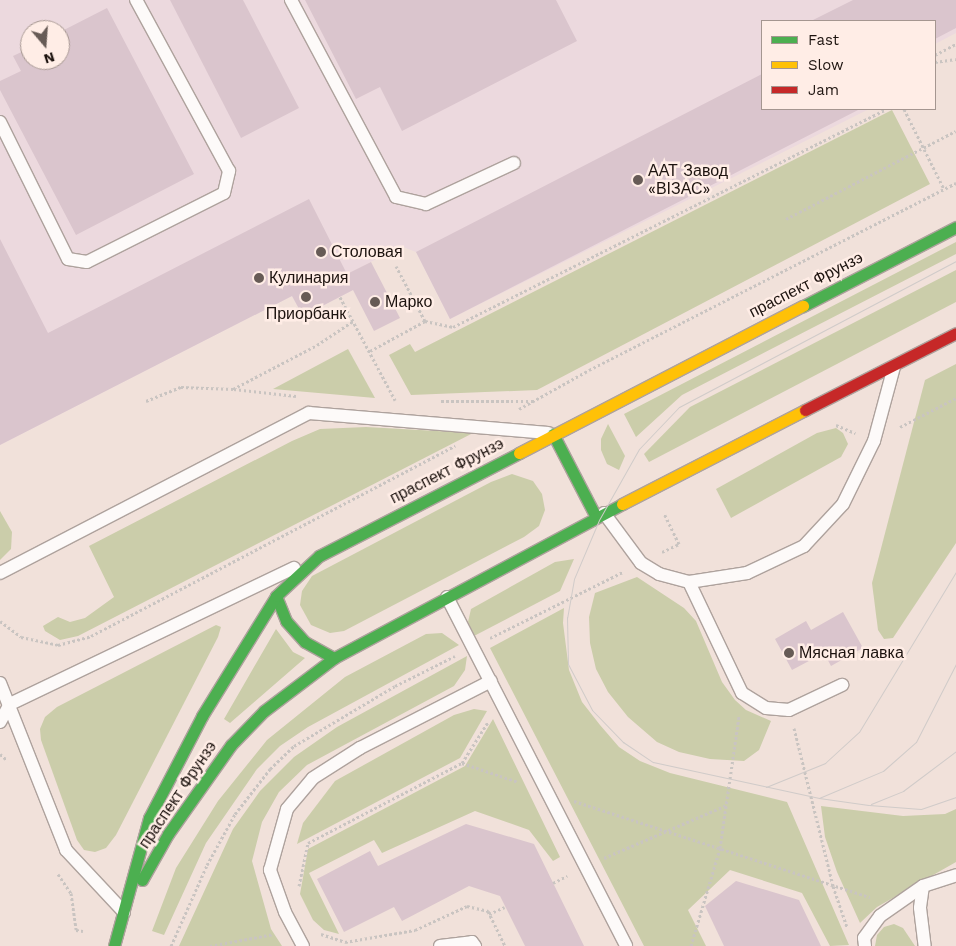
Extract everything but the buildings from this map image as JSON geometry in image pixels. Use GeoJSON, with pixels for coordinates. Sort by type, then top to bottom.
{"type":"FeatureCollection","features":[{"type":"Feature","properties":{"kind":"main road","name":"праспект Фрунзэ"},"geometry":{"type":"LineString","coordinates":[[114,946],[148,818],[202,716],[276,596],[318,556],[956,227]]}},
{"type":"Feature","properties":{"kind":"main road","name":"праспект Фрунзэ"},"geometry":{"type":"LineString","coordinates":[[124,912],[168,834],[231,745],[264,712],[334,658],[600,515],[956,333]]}},
{"type":"Feature","properties":{"kind":"main road"},"geometry":{"type":"LineString","coordinates":[[553,434],[600,515]]}},
{"type":"Feature","properties":{"kind":"main road"},"geometry":{"type":"LineString","coordinates":[[276,596],[286,621],[305,642],[334,658]]}},
{"type":"Feature","properties":{"kind":"lane"},"geometry":{"type":"LineString","coordinates":[[0,122],[68,259],[87,262],[224,193],[229,171],[136,0]]}},
{"type":"Feature","properties":{"kind":"lane"},"geometry":{"type":"LineString","coordinates":[[292,0],[396,197],[426,204],[514,163]]}},
{"type":"Feature","properties":{"kind":"lane"},"geometry":{"type":"LineString","coordinates":[[600,515],[641,563],[659,574],[689,582],[747,572],[804,546],[843,504],[874,441],[895,364]]}},
{"type":"Feature","properties":{"kind":"lane"},"geometry":{"type":"LineString","coordinates":[[0,573],[24,558],[309,413],[489,426],[553,434]]}},
{"type":"Feature","properties":{"kind":"lane"},"geometry":{"type":"LineString","coordinates":[[0,722],[10,704],[318,556]]}},
{"type":"Feature","properties":{"kind":"lane"},"geometry":{"type":"LineString","coordinates":[[689,582],[742,693],[766,708],[789,710],[842,685]]}},
{"type":"Feature","properties":{"kind":"lane"},"geometry":{"type":"LineString","coordinates":[[447,597],[626,946]]}},
{"type":"Feature","properties":{"kind":"lane"},"geometry":{"type":"LineString","coordinates":[[302,946],[270,870],[287,810],[313,778],[360,748],[490,681]]}},
{"type":"Feature","properties":{"kind":"lane"},"geometry":{"type":"LineString","coordinates":[[0,683],[10,704],[66,850],[124,912]]}},
{"type":"Feature","properties":{"kind":"lane"},"geometry":{"type":"LineString","coordinates":[[865,946],[864,938],[880,916],[923,886],[956,875]]}},
{"type":"Feature","properties":{"kind":"lane"},"geometry":{"type":"LineString","coordinates":[[923,886],[920,908],[925,946]]}},
{"type":"Feature","properties":{"kind":"lane"},"geometry":{"type":"LineString","coordinates":[[440,946],[472,942],[474,946]]}},
{"type":"Feature","properties":{"kind":"path"},"geometry":{"type":"LineString","coordinates":[[936,54],[956,44]]}},
{"type":"Feature","properties":{"kind":"path"},"geometry":{"type":"LineString","coordinates":[[936,62],[956,59]]}},
{"type":"Feature","properties":{"kind":"path"},"geometry":{"type":"LineString","coordinates":[[370,352],[425,322],[453,327],[884,110]]}},
{"type":"Feature","properties":{"kind":"path"},"geometry":{"type":"LineString","coordinates":[[904,110],[944,189]]}},
{"type":"Feature","properties":{"kind":"path"},"geometry":{"type":"LineString","coordinates":[[786,220],[956,131]]}},
{"type":"Feature","properties":{"kind":"path"},"geometry":{"type":"LineString","coordinates":[[489,426],[589,370],[956,183]]}},
{"type":"Feature","properties":{"kind":"path"},"geometry":{"type":"LineString","coordinates":[[396,266],[425,322]]}},
{"type":"Feature","properties":{"kind":"path"},"geometry":{"type":"LineString","coordinates":[[340,297],[396,402]]}},
{"type":"Feature","properties":{"kind":"path"},"geometry":{"type":"LineString","coordinates":[[260,375],[317,345],[353,321]]}},
{"type":"Feature","properties":{"kind":"path"},"geometry":{"type":"LineString","coordinates":[[146,401],[181,387],[233,389]]}},
{"type":"Feature","properties":{"kind":"path"},"geometry":{"type":"LineString","coordinates":[[833,424],[874,441],[956,398]]}},
{"type":"Feature","properties":{"kind":"path"},"geometry":{"type":"LineString","coordinates":[[0,621],[21,637],[58,645],[91,636],[460,444]]}},
{"type":"Feature","properties":{"kind":"path"},"geometry":{"type":"LineString","coordinates":[[664,514],[672,509]]}},
{"type":"Feature","properties":{"kind":"path"},"geometry":{"type":"LineString","coordinates":[[691,946],[720,848],[728,805],[742,693]]}},
{"type":"Feature","properties":{"kind":"path"},"geometry":{"type":"LineString","coordinates":[[298,890],[308,844],[462,763],[501,701]]}},
{"type":"Feature","properties":{"kind":"path"},"geometry":{"type":"LineString","coordinates":[[789,710],[833,886],[848,929]]}},
{"type":"Feature","properties":{"kind":"path"},"geometry":{"type":"LineString","coordinates":[[462,763],[868,897],[902,901]]}},
{"type":"Feature","properties":{"kind":"path"},"geometry":{"type":"LineString","coordinates":[[586,866],[666,830],[728,805]]}},
{"type":"Feature","properties":{"kind":"path"},"geometry":{"type":"LineString","coordinates":[[210,946],[295,930],[307,921],[324,937],[345,942],[415,930],[466,906],[489,914],[505,946]]}},
{"type":"Feature","properties":{"kind":"path"},"geometry":{"type":"LineString","coordinates":[[489,914],[505,906]]}},
{"type":"Feature","properties":{"kind":"shaded area"},"geometry":{"type":"Polygon","coordinates":[[[0,0],[956,0],[956,33],[936,43],[936,20],[761,20],[761,110],[867,110],[450,319],[416,252],[401,246],[348,274],[355,289],[303,316],[292,296],[0,445],[0,0]]]}},
{"type":"Feature","properties":{"kind":"green space"},"geometry":{"type":"Polygon","coordinates":[[[892,110],[930,184],[537,390],[411,395],[389,355],[410,344],[415,352],[892,110]]]}},
{"type":"Feature","properties":{"kind":"green space"},"geometry":{"type":"Polygon","coordinates":[[[956,242],[956,254],[682,395],[636,437],[624,414],[956,242]]]}},
{"type":"Feature","properties":{"kind":"green space"},"geometry":{"type":"Polygon","coordinates":[[[956,270],[956,302],[649,462],[644,454],[690,407],[956,270]]]}},
{"type":"Feature","properties":{"kind":"green space"},"geometry":{"type":"Polygon","coordinates":[[[348,349],[375,398],[273,389],[348,349]]]}},
{"type":"Feature","properties":{"kind":"green space"},"geometry":{"type":"Polygon","coordinates":[[[956,364],[956,543],[893,638],[884,639],[878,630],[872,583],[925,380],[956,364]]]}},
{"type":"Feature","properties":{"kind":"green space"},"geometry":{"type":"Polygon","coordinates":[[[608,424],[625,456],[619,470],[607,464],[601,450],[601,439],[608,424]]]}},
{"type":"Feature","properties":{"kind":"green space"},"geometry":{"type":"Polygon","coordinates":[[[366,427],[473,433],[78,636],[60,640],[45,631],[43,626],[58,617],[70,622],[85,618],[114,597],[89,546],[292,441],[320,429],[366,427]]]}},
{"type":"Feature","properties":{"kind":"green space"},"geometry":{"type":"Polygon","coordinates":[[[836,428],[843,433],[848,444],[841,457],[731,518],[716,489],[817,433],[836,428]]]}},
{"type":"Feature","properties":{"kind":"green space"},"geometry":{"type":"Polygon","coordinates":[[[512,474],[533,481],[542,494],[545,510],[539,526],[524,537],[344,631],[330,633],[311,625],[300,605],[302,591],[312,576],[491,482],[512,474]]]}},
{"type":"Feature","properties":{"kind":"green space"},"geometry":{"type":"Polygon","coordinates":[[[0,511],[12,532],[11,549],[0,560],[0,511]]]}},
{"type":"Feature","properties":{"kind":"green space"},"geometry":{"type":"Polygon","coordinates":[[[574,559],[560,591],[474,636],[468,622],[471,609],[555,562],[574,559]]]}},
{"type":"Feature","properties":{"kind":"green space"},"geometry":{"type":"Polygon","coordinates":[[[637,577],[684,608],[696,621],[722,682],[735,700],[746,710],[771,721],[759,750],[744,761],[710,759],[679,752],[657,742],[628,717],[608,692],[596,669],[590,643],[589,617],[595,593],[637,577]]]}},
{"type":"Feature","properties":{"kind":"green space"},"geometry":{"type":"Polygon","coordinates":[[[564,608],[563,623],[569,670],[582,702],[600,725],[619,747],[640,761],[670,773],[787,802],[849,945],[830,946],[802,893],[730,870],[688,910],[706,946],[644,946],[490,648],[564,608]]]}},
{"type":"Feature","properties":{"kind":"green space"},"geometry":{"type":"Polygon","coordinates":[[[216,625],[221,627],[218,637],[116,835],[106,848],[95,852],[84,850],[77,840],[41,740],[40,729],[45,717],[57,707],[216,625]]]}},
{"type":"Feature","properties":{"kind":"green space"},"geometry":{"type":"Polygon","coordinates":[[[276,629],[293,652],[305,658],[230,723],[224,719],[276,629]]]}},
{"type":"Feature","properties":{"kind":"green space"},"geometry":{"type":"Polygon","coordinates":[[[442,633],[459,645],[308,727],[280,746],[257,769],[206,843],[164,935],[152,931],[176,868],[218,801],[267,740],[345,677],[426,634],[442,633]]]}},
{"type":"Feature","properties":{"kind":"green space"},"geometry":{"type":"Polygon","coordinates":[[[467,656],[465,670],[454,686],[307,765],[279,792],[262,822],[252,861],[271,929],[282,946],[179,946],[233,829],[260,791],[294,757],[337,727],[467,656]]]}},
{"type":"Feature","properties":{"kind":"green space"},"geometry":{"type":"Polygon","coordinates":[[[474,709],[487,711],[460,758],[297,844],[303,823],[335,781],[454,715],[474,709]]]}},
{"type":"Feature","properties":{"kind":"green space"},"geometry":{"type":"Polygon","coordinates":[[[493,719],[560,857],[553,861],[529,830],[475,811],[382,853],[374,840],[309,873],[339,934],[324,930],[313,920],[300,894],[308,849],[465,766],[493,719]]]}},
{"type":"Feature","properties":{"kind":"green space"},"geometry":{"type":"Polygon","coordinates":[[[821,806],[903,816],[945,814],[956,809],[956,862],[877,907],[860,923],[837,872],[825,837],[821,806]]]}},
{"type":"Feature","properties":{"kind":"green space"},"geometry":{"type":"Polygon","coordinates":[[[894,924],[903,928],[915,946],[875,946],[877,935],[884,927],[894,924]]]}},
{"type":"Feature","properties":{"kind":"tram line"},"geometry":{"type":"LineString","coordinates":[[956,261],[679,407],[639,449],[599,520],[574,579],[567,617],[568,664],[592,710],[623,742],[653,762],[819,798],[869,805],[921,809],[956,797]]}},
{"type":"Feature","properties":{"kind":"tram line"},"geometry":{"type":"LineString","coordinates":[[766,787],[825,763],[859,732],[956,572]]}},
{"type":"Feature","properties":{"kind":"tram line"},"geometry":{"type":"LineString","coordinates":[[819,798],[883,771],[916,742],[956,664]]}},
{"type":"Feature","properties":{"kind":"tram line"},"geometry":{"type":"LineString","coordinates":[[871,804],[903,791],[956,751]]}},
{"type":"Feature","properties":{"kind":"traffic: fast"},"geometry":{"type":"LineString","coordinates":[[803,306],[956,227]]}},
{"type":"Feature","properties":{"kind":"traffic: fast"},"geometry":{"type":"LineString","coordinates":[[553,434],[596,517]]}},
{"type":"Feature","properties":{"kind":"traffic: fast"},"geometry":{"type":"LineString","coordinates":[[114,946],[149,818],[202,716],[276,596],[319,556],[519,453]]}},
{"type":"Feature","properties":{"kind":"traffic: fast"},"geometry":{"type":"LineString","coordinates":[[142,880],[168,834],[231,745],[264,711],[334,658],[622,504]]}},
{"type":"Feature","properties":{"kind":"traffic: fast"},"geometry":{"type":"LineString","coordinates":[[276,596],[286,621],[305,642],[334,658]]}},
{"type":"Feature","properties":{"kind":"traffic: slow"},"geometry":{"type":"LineString","coordinates":[[519,453],[803,306]]}},
{"type":"Feature","properties":{"kind":"traffic: slow"},"geometry":{"type":"LineString","coordinates":[[622,504],[805,410]]}},
{"type":"Feature","properties":{"kind":"traffic: jam"},"geometry":{"type":"LineString","coordinates":[[805,410],[956,333]]}},
{"type":"Feature","properties":{"kind":"place","name":"ААТ Завод «ВІЗАС»"},"geometry":{"type":"Point","coordinates":[638,180]}},
{"type":"Feature","properties":{"kind":"place","name":"Столовая"},"geometry":{"type":"Point","coordinates":[321,252]}},
{"type":"Feature","properties":{"kind":"place","name":"Кулинария"},"geometry":{"type":"Point","coordinates":[259,278]}},
{"type":"Feature","properties":{"kind":"place","name":"Приорбанк"},"geometry":{"type":"Point","coordinates":[306,297]}},
{"type":"Feature","properties":{"kind":"place","name":"Марко"},"geometry":{"type":"Point","coordinates":[375,302]}},
{"type":"Feature","properties":{"kind":"place","name":"Мясная лавка"},"geometry":{"type":"Point","coordinates":[789,653]}}]}
